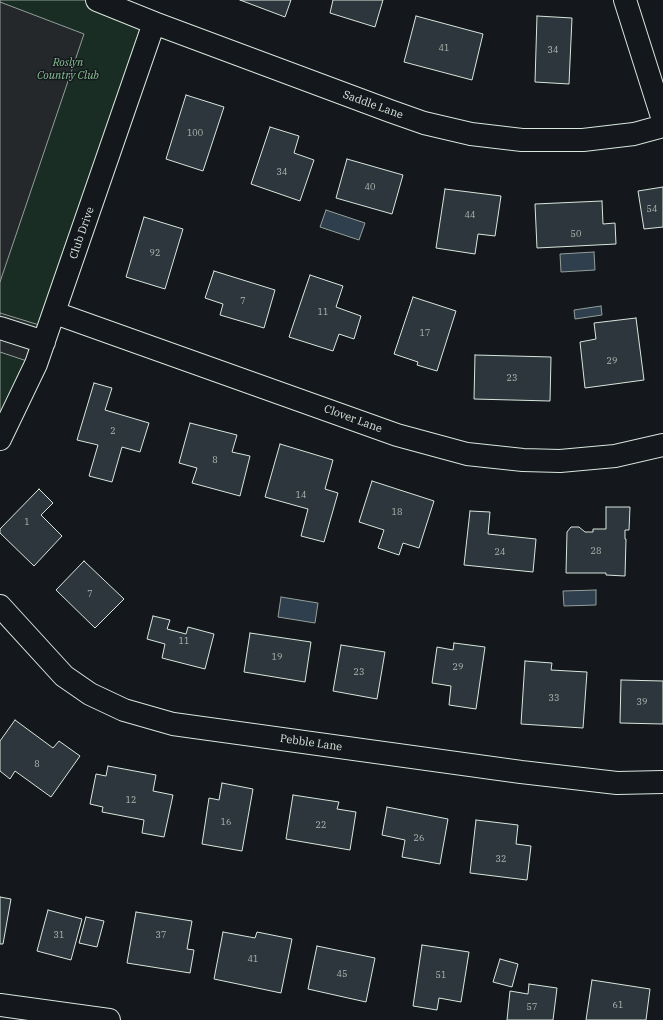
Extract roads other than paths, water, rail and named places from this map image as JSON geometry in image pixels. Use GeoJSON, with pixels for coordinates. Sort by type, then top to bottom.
{"type":"FeatureCollection","features":[{"type":"Feature","properties":{"kind":"street","name":"Saddle Lane"},"geometry":{"type":"LineString","coordinates":[[97,0],[154,23],[390,111],[424,123],[471,134],[522,140],[583,140],[634,134],[663,126]]}},
{"type":"Feature","properties":{"kind":"street"},"geometry":{"type":"LineString","coordinates":[[625,0],[663,120]]}},
{"type":"Feature","properties":{"kind":"street","name":"Club Drive"},"geometry":{"type":"LineString","coordinates":[[0,439],[36,364],[154,23]]}},
{"type":"Feature","properties":{"kind":"street","name":"Clover Lane"},"geometry":{"type":"LineString","coordinates":[[54,313],[397,434],[467,454],[523,460],[560,461],[615,456],[663,445]]}},
{"type":"Feature","properties":{"kind":"street"},"geometry":{"type":"LineString","coordinates":[[0,328],[44,342]]}},
{"type":"Feature","properties":{"kind":"street","name":"Pebble Lane"},"geometry":{"type":"LineString","coordinates":[[0,606],[64,676],[84,689],[124,710],[173,724],[529,773],[617,783],[663,782]]}},
{"type":"Feature","properties":{"kind":"street"},"geometry":{"type":"LineString","coordinates":[[0,1005],[106,1020]]}},
{"type":"Feature","properties":{"kind":"water"},"geometry":{"type":"Polygon","coordinates":[[[326,210],[365,223],[359,240],[320,227],[326,210]]]}},
{"type":"Feature","properties":{"kind":"water"},"geometry":{"type":"Polygon","coordinates":[[[594,252],[595,270],[561,272],[560,254],[594,252]]]}},
{"type":"Feature","properties":{"kind":"water"},"geometry":{"type":"Polygon","coordinates":[[[601,306],[602,315],[575,319],[574,310],[601,306]]]}},
{"type":"Feature","properties":{"kind":"water"},"geometry":{"type":"Polygon","coordinates":[[[596,590],[596,605],[564,606],[563,591],[596,590]]]}},
{"type":"Feature","properties":{"kind":"water"},"geometry":{"type":"Polygon","coordinates":[[[281,597],[318,603],[315,623],[278,617],[281,597]]]}},
{"type":"Feature","properties":{"kind":"park label","name":"Roslyn Country Club"},"geometry":{"type":"Point","coordinates":[68,69]}}]}
